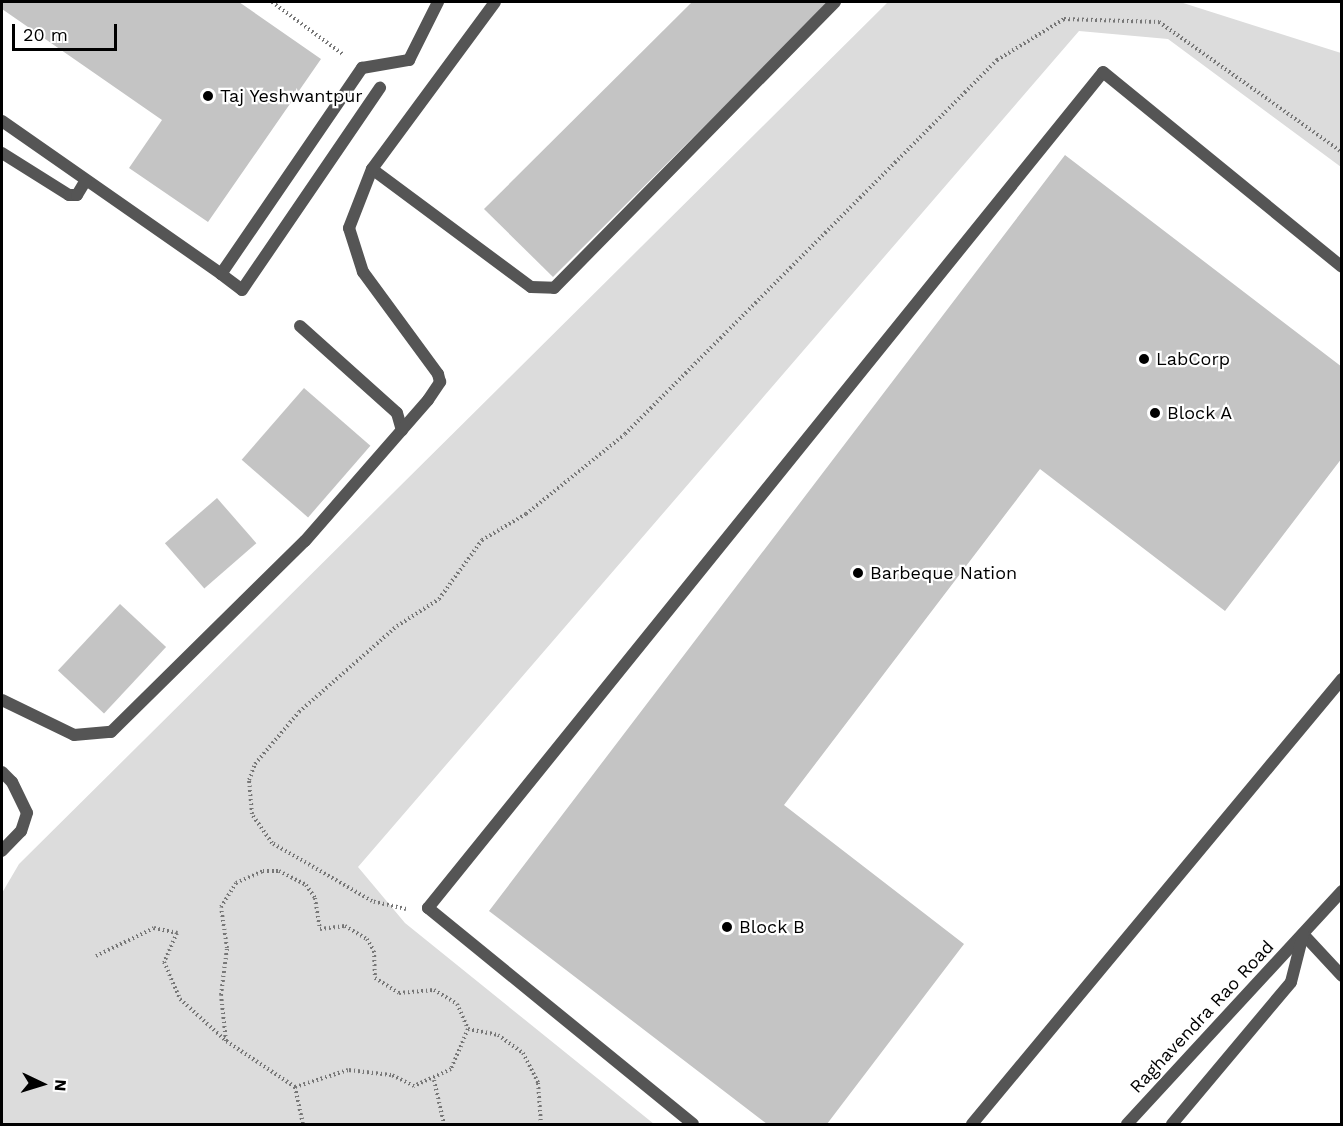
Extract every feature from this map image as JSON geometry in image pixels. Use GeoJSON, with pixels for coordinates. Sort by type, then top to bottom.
{"type":"FeatureCollection","features":[{"type":"Feature","properties":{"kind":"street"},"geometry":{"type":"LineString","coordinates":[[221,274],[362,68],[409,60],[438,2]]}},
{"type":"Feature","properties":{"kind":"street"},"geometry":{"type":"LineString","coordinates":[[2,700],[74,735],[111,732],[305,541],[402,430],[440,382],[363,272],[351,244],[352,212],[372,169],[495,2]]}},
{"type":"Feature","properties":{"kind":"street"},"geometry":{"type":"LineString","coordinates":[[372,169],[531,287],[554,288],[835,2]]}},
{"type":"Feature","properties":{"kind":"street"},"geometry":{"type":"LineString","coordinates":[[693,1125],[428,908],[1103,72],[1341,267]]}},
{"type":"Feature","properties":{"kind":"street"},"geometry":{"type":"LineString","coordinates":[[2,121],[242,290],[380,88]]}},
{"type":"Feature","properties":{"kind":"street"},"geometry":{"type":"LineString","coordinates":[[2,153],[69,195],[77,195],[86,180]]}},
{"type":"Feature","properties":{"kind":"street"},"geometry":{"type":"LineString","coordinates":[[300,326],[396,413],[402,430]]}},
{"type":"Feature","properties":{"kind":"street"},"geometry":{"type":"LineString","coordinates":[[972,1125],[1341,679]]}},
{"type":"Feature","properties":{"kind":"street"},"geometry":{"type":"LineString","coordinates":[[2,772],[12,782],[27,813],[21,831],[2,851]]}},
{"type":"Feature","properties":{"kind":"street","name":"Raghavendra Rao Road"},"geometry":{"type":"LineString","coordinates":[[1127,1125],[1341,891]]}},
{"type":"Feature","properties":{"kind":"street"},"geometry":{"type":"LineString","coordinates":[[1304,934],[1341,976]]}},
{"type":"Feature","properties":{"kind":"street","name":"Raghavendra Rao Road"},"geometry":{"type":"LineString","coordinates":[[1172,1125],[1291,982],[1304,934]]}},
{"type":"Feature","properties":{"kind":"path"},"geometry":{"type":"LineString","coordinates":[[272,2],[362,68]]}},
{"type":"Feature","properties":{"kind":"path"},"geometry":{"type":"LineString","coordinates":[[428,908],[372,901],[272,843],[260,830],[248,797],[255,764],[298,712],[397,626],[439,599],[482,540],[526,514],[625,434],[997,60],[1064,19],[1159,22],[1341,152]]}},
{"type":"Feature","properties":{"kind":"path"},"geometry":{"type":"LineString","coordinates":[[226,1041],[221,995],[227,948],[221,935],[221,907],[236,883],[263,871],[279,871],[306,885],[315,898],[320,929],[345,926],[367,939],[375,958],[375,978],[399,993],[422,988],[447,995],[466,1015],[468,1029],[459,1058],[434,1080],[414,1086],[391,1076],[348,1070],[295,1086]]}},
{"type":"Feature","properties":{"kind":"path"},"geometry":{"type":"LineString","coordinates":[[96,956],[154,928],[177,933],[164,962],[180,999],[226,1041],[295,1086],[303,1125]]}},
{"type":"Feature","properties":{"kind":"path"},"geometry":{"type":"LineString","coordinates":[[468,1029],[498,1035],[524,1053],[538,1083],[541,1125]]}},
{"type":"Feature","properties":{"kind":"path"},"geometry":{"type":"LineString","coordinates":[[434,1080],[444,1125]]}},
{"type":"Feature","properties":{"kind":"shaded area"},"geometry":{"type":"Polygon","coordinates":[[[888,2],[1180,2],[1341,53],[1341,167],[1168,39],[1079,31],[358,867],[405,923],[654,1124],[2,1124],[2,893],[19,864],[888,2]]]}},
{"type":"Feature","properties":{"kind":"building"},"geometry":{"type":"Polygon","coordinates":[[[2,2],[239,2],[321,59],[208,222],[129,168],[162,120],[2,9],[2,2]]]}},
{"type":"Feature","properties":{"kind":"building"},"geometry":{"type":"Polygon","coordinates":[[[692,2],[829,2],[553,277],[484,209],[692,2]]]}},
{"type":"Feature","properties":{"kind":"building"},"geometry":{"type":"Polygon","coordinates":[[[1065,155],[1342,367],[1342,458],[1225,611],[1040,469],[784,805],[964,944],[827,1124],[767,1124],[489,911],[1065,155]]]}},
{"type":"Feature","properties":{"kind":"building"},"geometry":{"type":"Polygon","coordinates":[[[304,388],[370,446],[308,517],[242,460],[304,388]]]}},
{"type":"Feature","properties":{"kind":"building"},"geometry":{"type":"Polygon","coordinates":[[[217,498],[256,543],[204,589],[165,543],[217,498]]]}},
{"type":"Feature","properties":{"kind":"building"},"geometry":{"type":"Polygon","coordinates":[[[120,604],[166,647],[104,714],[58,671],[120,604]]]}},
{"type":"Feature","properties":{"kind":"place","name":"Taj Yeshwantpur"},"geometry":{"type":"Point","coordinates":[208,96]}},
{"type":"Feature","properties":{"kind":"place","name":"LabCorp"},"geometry":{"type":"Point","coordinates":[1144,359]}},
{"type":"Feature","properties":{"kind":"place","name":"Block A"},"geometry":{"type":"Point","coordinates":[1155,413]}},
{"type":"Feature","properties":{"kind":"place","name":"Barbeque Nation"},"geometry":{"type":"Point","coordinates":[858,573]}},
{"type":"Feature","properties":{"kind":"place","name":"Block B"},"geometry":{"type":"Point","coordinates":[727,927]}}]}
